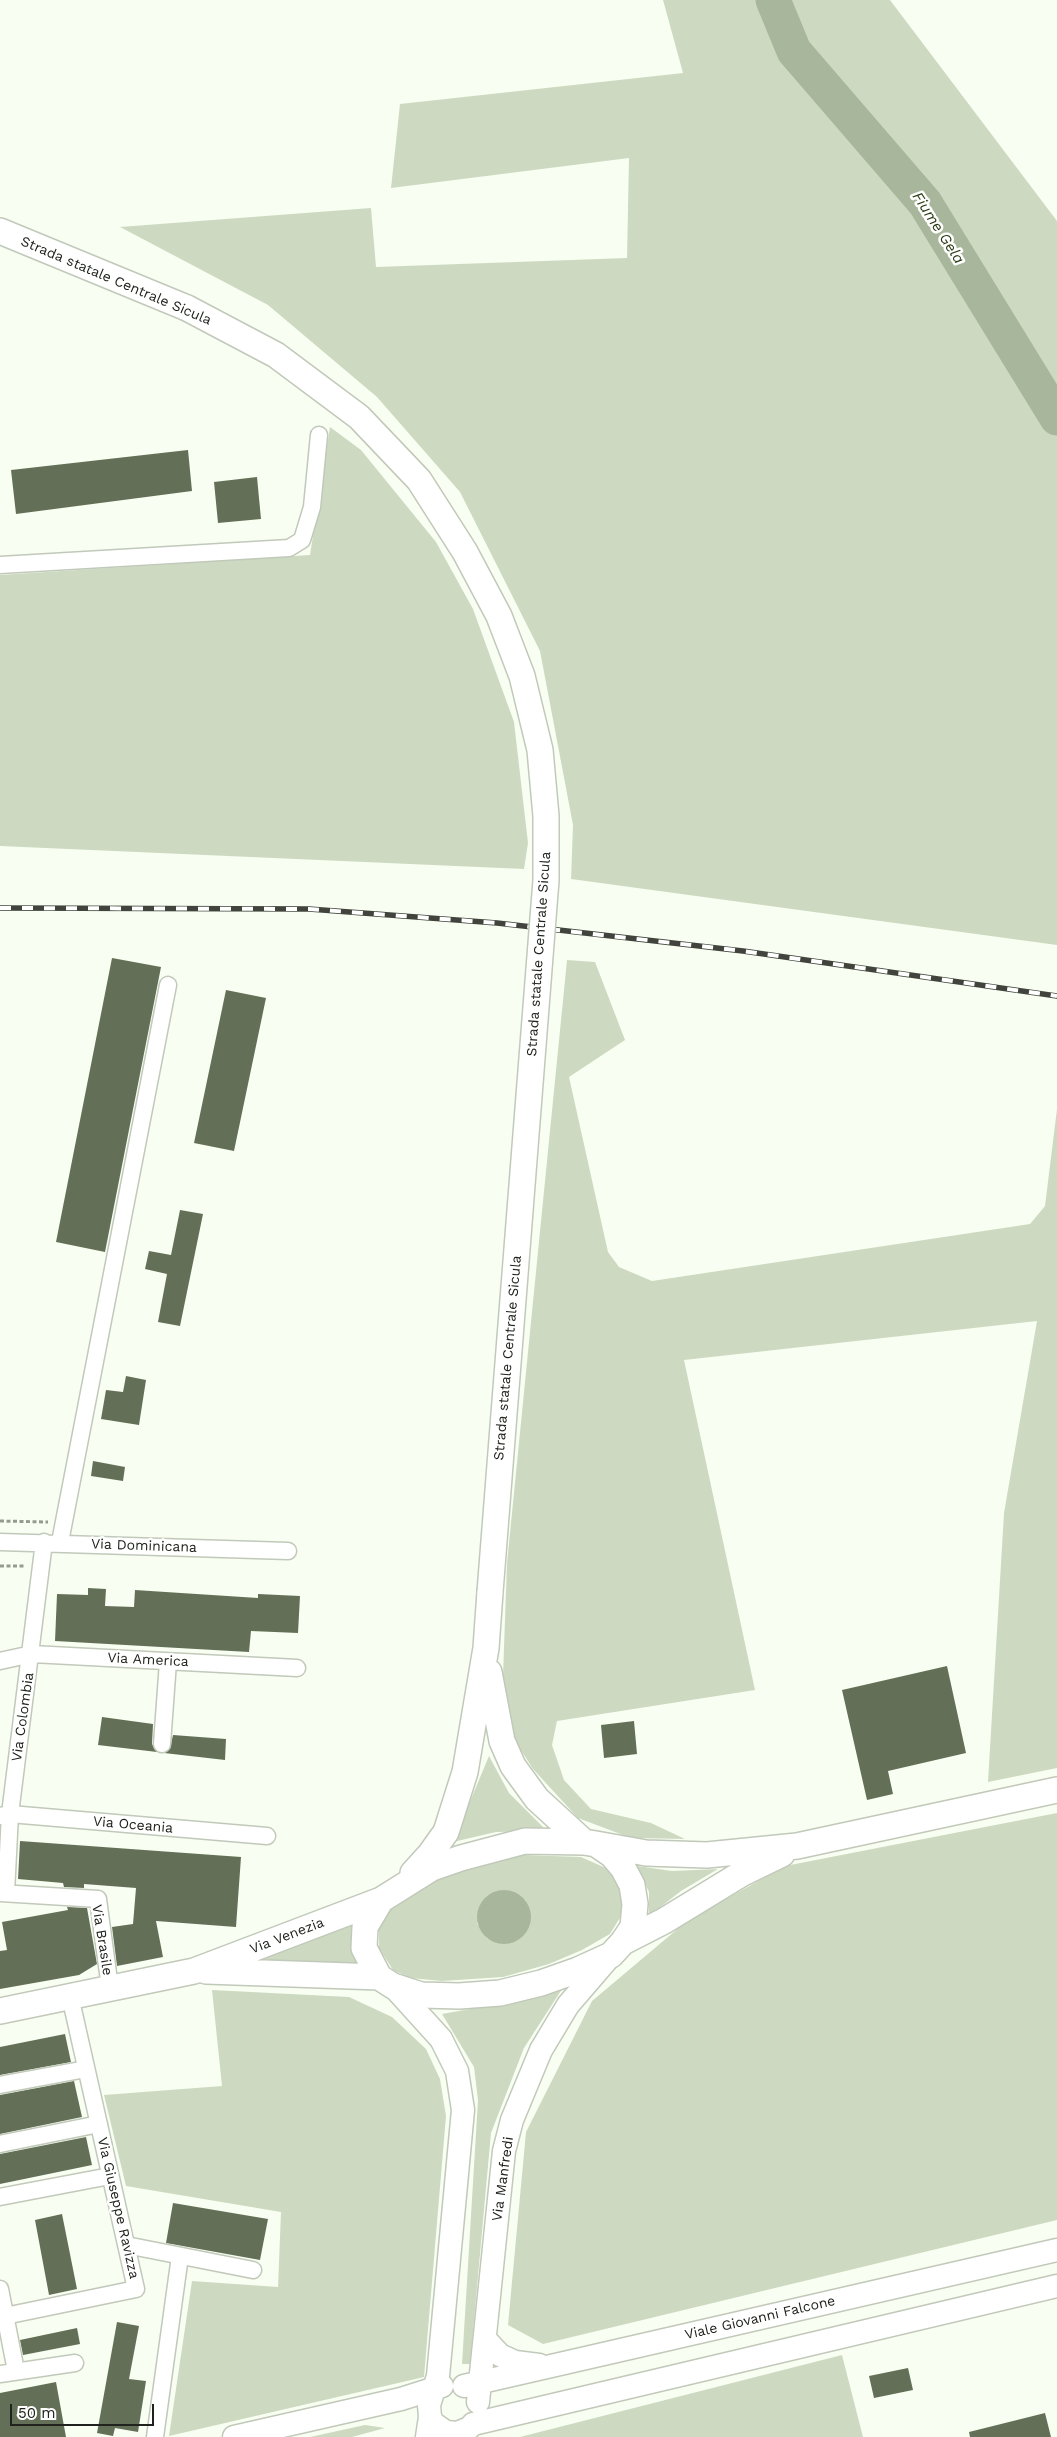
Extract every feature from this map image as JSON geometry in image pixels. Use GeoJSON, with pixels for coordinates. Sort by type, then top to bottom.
{"type":"FeatureCollection","features":[{"type":"Feature","properties":{"kind":"main road","name":"Strada statale Centrale Sicula"},"geometry":{"type":"LineString","coordinates":[[0,231],[187,308],[276,355],[359,417],[419,480],[465,552],[500,616],[522,676],[540,750],[546,816],[546,880],[486,1648],[465,1772],[456,1804],[446,1832],[431,1853],[401,1886]]}},
{"type":"Feature","properties":{"kind":"main road","name":"Strada statale Centrale Sicula"},"geometry":{"type":"LineString","coordinates":[[486,1648],[500,1732],[513,1766],[537,1799],[590,1843],[612,1855],[623,1868],[632,1886],[635,1904],[633,1927],[617,1948]]}},
{"type":"Feature","properties":{"kind":"main road"},"geometry":{"type":"LineString","coordinates":[[386,1981],[364,1948],[365,1927],[381,1900],[432,1868],[461,1858],[525,1842],[590,1843],[646,1853],[707,1855],[797,1846],[1057,1790]]}},
{"type":"Feature","properties":{"kind":"main road","name":"Via Venezia"},"geometry":{"type":"LineString","coordinates":[[194,1971],[386,1981],[422,1995],[460,1996],[500,1993],[541,1983],[578,1970],[741,1874],[797,1846]]}},
{"type":"Feature","properties":{"kind":"main road","name":"Via Venezia"},"geometry":{"type":"LineString","coordinates":[[0,2011],[194,1971],[381,1900]]}},
{"type":"Feature","properties":{"kind":"street"},"geometry":{"type":"LineString","coordinates":[[0,566],[290,548],[302,540],[312,508],[319,435]]}},
{"type":"Feature","properties":{"kind":"street","name":"Via Colombia"},"geometry":{"type":"LineString","coordinates":[[3,1893],[5,1815],[32,1654],[42,1566],[52,1542],[64,1523],[168,984]]}},
{"type":"Feature","properties":{"kind":"street","name":"Via Dominicana"},"geometry":{"type":"LineString","coordinates":[[0,1542],[52,1542],[288,1551]]}},
{"type":"Feature","properties":{"kind":"street","name":"Via America"},"geometry":{"type":"LineString","coordinates":[[0,1661],[32,1654],[297,1668]]}},
{"type":"Feature","properties":{"kind":"street"},"geometry":{"type":"LineString","coordinates":[[162,1744],[168,1662]]}},
{"type":"Feature","properties":{"kind":"street","name":"Via Oceania"},"geometry":{"type":"LineString","coordinates":[[5,1815],[266,1836]]}},
{"type":"Feature","properties":{"kind":"street","name":"Via Brasile"},"geometry":{"type":"LineString","coordinates":[[3,1893],[98,1899],[110,1988]]}},
{"type":"Feature","properties":{"kind":"street","name":"Via Manfredi"},"geometry":{"type":"LineString","coordinates":[[449,2413],[485,2339],[504,2151],[512,2120],[541,2050],[568,2005],[617,1948]]}},
{"type":"Feature","properties":{"kind":"street"},"geometry":{"type":"LineString","coordinates":[[386,1981],[441,2039],[457,2071],[463,2110],[438,2376],[449,2413]]}},
{"type":"Feature","properties":{"kind":"street","name":"Via Giuseppe Ravizza"},"geometry":{"type":"LineString","coordinates":[[5,2316],[136,2290],[70,1996]]}},
{"type":"Feature","properties":{"kind":"street"},"geometry":{"type":"LineString","coordinates":[[0,2085],[86,2069]]}},
{"type":"Feature","properties":{"kind":"street"},"geometry":{"type":"LineString","coordinates":[[0,2144],[98,2124]]}},
{"type":"Feature","properties":{"kind":"street"},"geometry":{"type":"LineString","coordinates":[[0,2197],[110,2176]]}},
{"type":"Feature","properties":{"kind":"street"},"geometry":{"type":"LineString","coordinates":[[126,2245],[253,2270]]}},
{"type":"Feature","properties":{"kind":"street","name":"Viale Giovanni Falcone"},"geometry":{"type":"LineString","coordinates":[[449,2413],[547,2366],[1057,2250]]}},
{"type":"Feature","properties":{"kind":"street"},"geometry":{"type":"LineString","coordinates":[[155,2437],[180,2256]]}},
{"type":"Feature","properties":{"kind":"street","name":"Viale Giovanni Falcone"},"geometry":{"type":"LineString","coordinates":[[234,2437],[401,2399],[449,2413],[1057,2286]]}},
{"type":"Feature","properties":{"kind":"street"},"geometry":{"type":"LineString","coordinates":[[0,2289],[16,2371]]}},
{"type":"Feature","properties":{"kind":"street"},"geometry":{"type":"LineString","coordinates":[[485,2339],[500,2355],[515,2362],[547,2366]]}},
{"type":"Feature","properties":{"kind":"street"},"geometry":{"type":"LineString","coordinates":[[0,2374],[75,2364]]}},
{"type":"Feature","properties":{"kind":"path"},"geometry":{"type":"LineString","coordinates":[[0,1521],[64,1523]]}},
{"type":"Feature","properties":{"kind":"path"},"geometry":{"type":"LineString","coordinates":[[0,1566],[42,1566]]}},
{"type":"Feature","properties":{"kind":"shaded area"},"geometry":{"type":"Polygon","coordinates":[[[663,0],[890,0],[1057,221],[1057,945],[571,879],[573,825],[540,651],[460,492],[377,397],[268,305],[120,227],[371,208],[376,267],[627,258],[629,158],[391,188],[400,104],[683,73],[663,0]]]}},
{"type":"Feature","properties":{"kind":"shaded area"},"geometry":{"type":"Polygon","coordinates":[[[330,427],[361,450],[436,542],[473,609],[514,722],[528,843],[524,869],[0,846],[0,575],[310,555],[330,427]]]}},
{"type":"Feature","properties":{"kind":"shaded area"},"geometry":{"type":"Polygon","coordinates":[[[567,960],[595,962],[625,1040],[569,1077],[608,1252],[619,1267],[652,1281],[1030,1224],[1045,1206],[1057,1109],[1057,1768],[988,1782],[1004,1513],[1037,1321],[684,1360],[755,1690],[557,1721],[552,1745],[564,1780],[591,1809],[651,1823],[685,1839],[631,1838],[578,1818],[533,1769],[512,1736],[503,1676],[507,1563],[567,960]]]}},
{"type":"Feature","properties":{"kind":"shaded area"},"geometry":{"type":"Polygon","coordinates":[[[489,1756],[509,1793],[547,1831],[496,1832],[453,1842],[489,1756]]]}},
{"type":"Feature","properties":{"kind":"shaded area"},"geometry":{"type":"Polygon","coordinates":[[[1057,1813],[1057,2220],[543,2344],[508,2325],[526,2132],[592,2001],[687,1921],[785,1866],[1057,1813]]]}},
{"type":"Feature","properties":{"kind":"shaded area"},"geometry":{"type":"Polygon","coordinates":[[[524,1855],[581,1857],[608,1869],[622,1892],[621,1916],[610,1934],[582,1950],[549,1964],[503,1977],[442,1981],[410,1978],[393,1970],[379,1948],[379,1927],[394,1903],[425,1883],[461,1868],[524,1855]],[[513,1892],[477,1923],[488,1939],[526,1901],[513,1892]]]}},
{"type":"Feature","properties":{"kind":"shaded area"},"geometry":{"type":"Polygon","coordinates":[[[637,1866],[672,1871],[718,1869],[681,1891],[649,1916],[649,1892],[637,1866]]]}},
{"type":"Feature","properties":{"kind":"shaded area"},"geometry":{"type":"Polygon","coordinates":[[[504,1890],[514,1892],[523,1898],[529,1907],[531,1917],[529,1927],[523,1936],[514,1942],[504,1944],[494,1942],[485,1936],[479,1927],[477,1917],[479,1907],[485,1898],[494,1892],[504,1890]]]}},
{"type":"Feature","properties":{"kind":"shaded area"},"geometry":{"type":"Polygon","coordinates":[[[354,1925],[361,1970],[240,1962],[354,1925]]]}},
{"type":"Feature","properties":{"kind":"shaded area"},"geometry":{"type":"Polygon","coordinates":[[[564,1986],[524,2048],[491,2133],[470,2364],[462,2364],[478,2100],[474,2067],[442,2014],[503,2003],[564,1986]]]}},
{"type":"Feature","properties":{"kind":"shaded area"},"geometry":{"type":"Polygon","coordinates":[[[212,1990],[349,1997],[392,2017],[426,2049],[440,2079],[446,2116],[424,2377],[169,2436],[192,2281],[278,2287],[281,2212],[126,2186],[104,2095],[222,2086],[212,1990]]]}},
{"type":"Feature","properties":{"kind":"shaded area"},"geometry":{"type":"Polygon","coordinates":[[[842,2355],[863,2437],[520,2437],[842,2355]]]}},
{"type":"Feature","properties":{"kind":"shaded area"},"geometry":{"type":"Polygon","coordinates":[[[365,2425],[385,2428],[352,2437],[310,2437],[365,2425]]]}},
{"type":"Feature","properties":{"kind":"building"},"geometry":{"type":"Polygon","coordinates":[[[188,450],[192,491],[16,514],[11,470],[188,450]]]}},
{"type":"Feature","properties":{"kind":"building"},"geometry":{"type":"Polygon","coordinates":[[[257,477],[261,519],[218,523],[214,482],[257,477]]]}},
{"type":"Feature","properties":{"kind":"building"},"geometry":{"type":"Polygon","coordinates":[[[112,958],[161,967],[105,1252],[56,1242],[112,958]]]}},
{"type":"Feature","properties":{"kind":"building"},"geometry":{"type":"Polygon","coordinates":[[[226,990],[266,998],[234,1151],[194,1143],[226,990]]]}},
{"type":"Feature","properties":{"kind":"building"},"geometry":{"type":"Polygon","coordinates":[[[180,1210],[203,1214],[180,1326],[158,1322],[167,1274],[145,1269],[149,1251],[171,1255],[180,1210]]]}},
{"type":"Feature","properties":{"kind":"building"},"geometry":{"type":"Polygon","coordinates":[[[126,1376],[146,1380],[139,1425],[101,1419],[106,1390],[123,1392],[126,1376]]]}},
{"type":"Feature","properties":{"kind":"building"},"geometry":{"type":"Polygon","coordinates":[[[93,1461],[125,1467],[123,1481],[91,1476],[93,1461]]]}},
{"type":"Feature","properties":{"kind":"building"},"geometry":{"type":"Polygon","coordinates":[[[88,1588],[106,1589],[105,1606],[134,1607],[135,1590],[258,1598],[258,1594],[300,1596],[298,1633],[251,1631],[249,1652],[55,1641],[57,1594],[88,1595],[88,1588]]]}},
{"type":"Feature","properties":{"kind":"building"},"geometry":{"type":"Polygon","coordinates":[[[947,1666],[966,1753],[888,1771],[893,1794],[867,1800],[842,1690],[947,1666]]]}},
{"type":"Feature","properties":{"kind":"building"},"geometry":{"type":"Polygon","coordinates":[[[102,1717],[153,1724],[152,1744],[157,1752],[98,1745],[102,1717]]]}},
{"type":"Feature","properties":{"kind":"building"},"geometry":{"type":"Polygon","coordinates":[[[634,1721],[637,1754],[604,1758],[601,1725],[634,1721]]]}},
{"type":"Feature","properties":{"kind":"building"},"geometry":{"type":"Polygon","coordinates":[[[173,1735],[226,1739],[225,1760],[164,1753],[170,1749],[173,1735]]]}},
{"type":"Feature","properties":{"kind":"building"},"geometry":{"type":"Polygon","coordinates":[[[20,1841],[241,1857],[236,1927],[156,1921],[163,1957],[117,1966],[112,1927],[133,1924],[136,1888],[84,1884],[84,1888],[64,1887],[63,1883],[18,1879],[20,1841]]]}},
{"type":"Feature","properties":{"kind":"building"},"geometry":{"type":"Polygon","coordinates":[[[67,1907],[87,1908],[97,1964],[79,1975],[0,1989],[0,1951],[7,1950],[2,1922],[68,1910],[67,1907]]]}},
{"type":"Feature","properties":{"kind":"building"},"geometry":{"type":"Polygon","coordinates":[[[65,2034],[71,2062],[0,2075],[0,2047],[65,2034]]]}},
{"type":"Feature","properties":{"kind":"building"},"geometry":{"type":"Polygon","coordinates":[[[74,2081],[82,2117],[0,2134],[0,2095],[74,2081]]]}},
{"type":"Feature","properties":{"kind":"building"},"geometry":{"type":"Polygon","coordinates":[[[86,2137],[92,2165],[0,2184],[0,2154],[86,2137]]]}},
{"type":"Feature","properties":{"kind":"building"},"geometry":{"type":"Polygon","coordinates":[[[173,2203],[268,2219],[260,2260],[166,2243],[173,2203]]]}},
{"type":"Feature","properties":{"kind":"building"},"geometry":{"type":"Polygon","coordinates":[[[62,2214],[77,2289],[49,2295],[35,2220],[62,2214]]]}},
{"type":"Feature","properties":{"kind":"building"},"geometry":{"type":"Polygon","coordinates":[[[117,2322],[139,2326],[129,2379],[146,2381],[138,2432],[115,2428],[113,2436],[97,2433],[117,2322]]]}},
{"type":"Feature","properties":{"kind":"building"},"geometry":{"type":"Polygon","coordinates":[[[77,2328],[80,2344],[23,2355],[20,2340],[77,2328]]]}},
{"type":"Feature","properties":{"kind":"building"},"geometry":{"type":"Polygon","coordinates":[[[908,2368],[913,2390],[874,2398],[869,2376],[908,2368]]]}},
{"type":"Feature","properties":{"kind":"building"},"geometry":{"type":"Polygon","coordinates":[[[56,2382],[66,2437],[0,2437],[0,2393],[56,2382]]]}},
{"type":"Feature","properties":{"kind":"building"},"geometry":{"type":"Polygon","coordinates":[[[1045,2413],[1051,2437],[970,2437],[969,2432],[1045,2413]]]}},
{"type":"Feature","properties":{"kind":"waterway","name":"Fiume Gela"},"geometry":{"type":"LineString","coordinates":[[773,0],[794,51],[925,203],[1057,418]]}},
{"type":"Feature","properties":{"kind":"railway"},"geometry":{"type":"LineString","coordinates":[[0,908],[309,909],[497,923],[743,951],[1057,996]]}}]}
